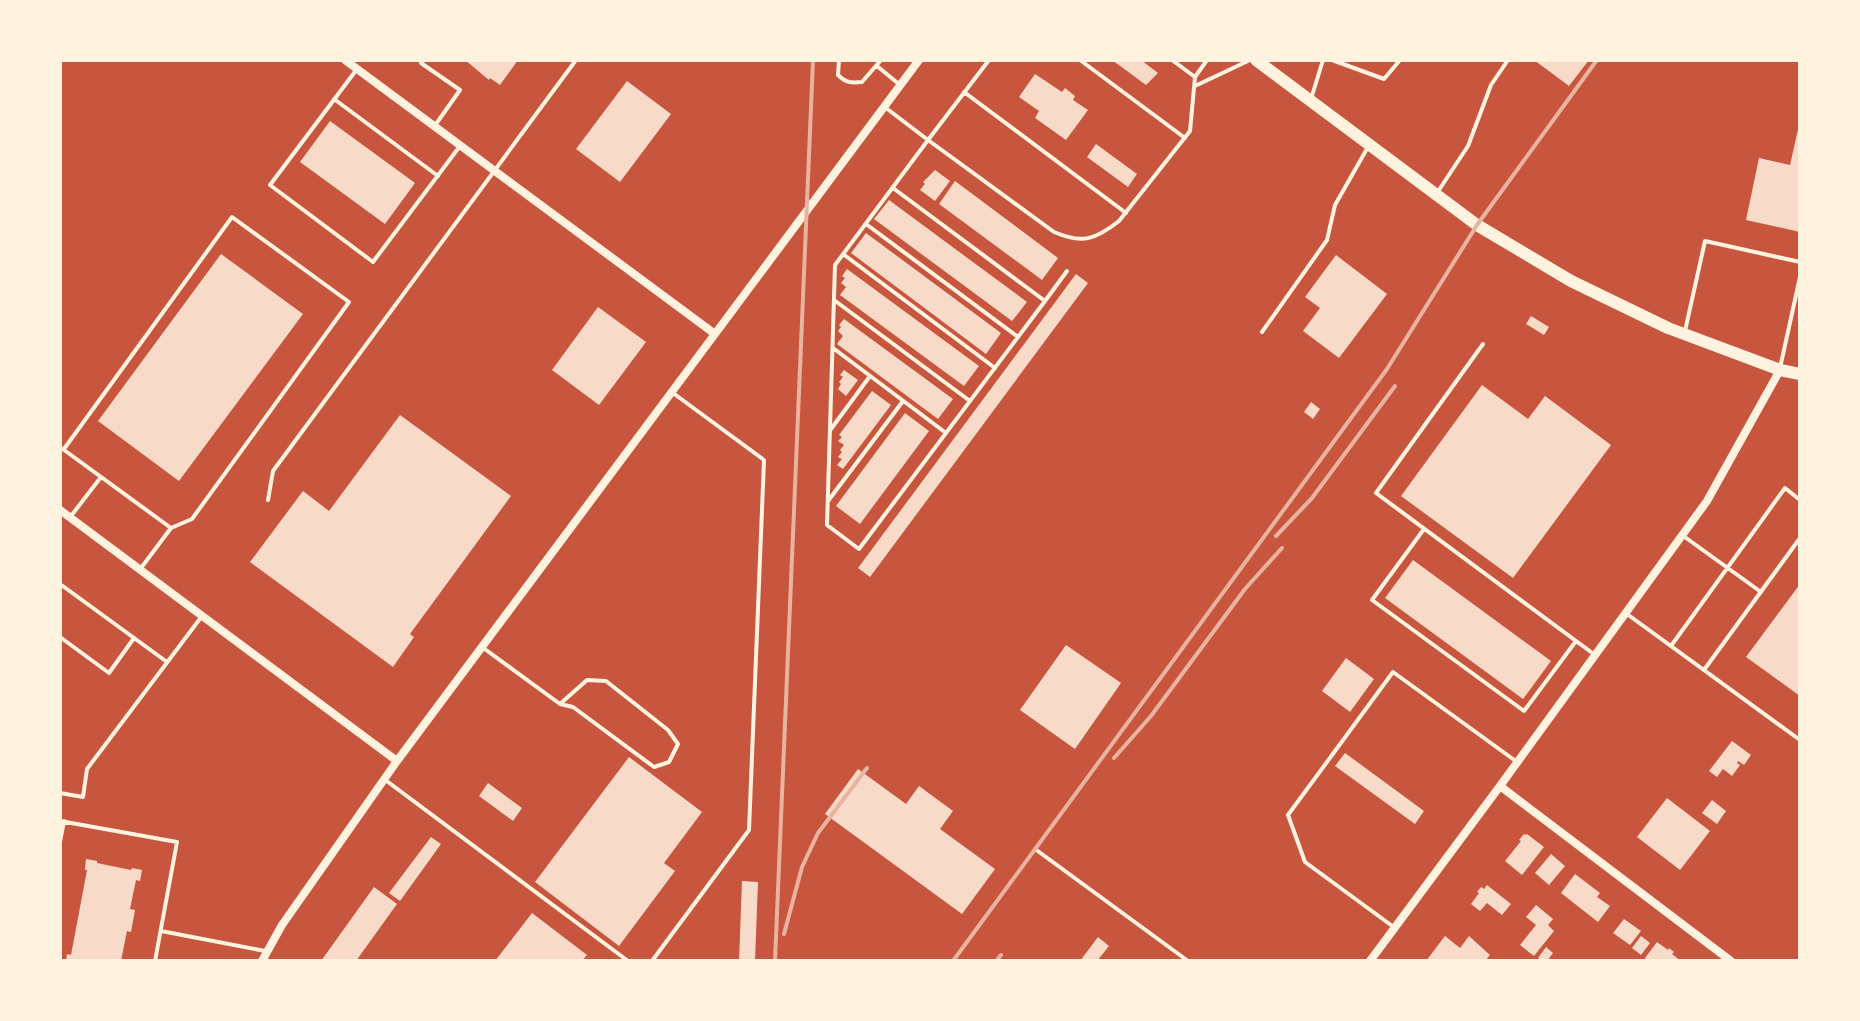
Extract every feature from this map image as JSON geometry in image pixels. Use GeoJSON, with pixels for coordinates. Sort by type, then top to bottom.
{"type":"FeatureCollection","features":[{"type":"Feature","properties":{"kind":"main road"},"geometry":{"type":"LineString","coordinates":[[1253,60],[1477,225],[1571,281],[1668,328],[1780,370],[1800,374]]}},
{"type":"Feature","properties":{"kind":"street"},"geometry":{"type":"LineString","coordinates":[[345,60],[715,334]]}},
{"type":"Feature","properties":{"kind":"street"},"geometry":{"type":"LineString","coordinates":[[262,961],[282,925],[397,761],[919,60]]}},
{"type":"Feature","properties":{"kind":"street"},"geometry":{"type":"LineString","coordinates":[[1370,961],[1707,501],[1780,370]]}},
{"type":"Feature","properties":{"kind":"street"},"geometry":{"type":"LineString","coordinates":[[60,510],[397,761]]}},
{"type":"Feature","properties":{"kind":"street"},"geometry":{"type":"LineString","coordinates":[[1500,786],[1731,961]]}},
{"type":"Feature","properties":{"kind":"lane"},"geometry":{"type":"LineString","coordinates":[[423,60],[421,63],[460,90],[434,126]]}},
{"type":"Feature","properties":{"kind":"lane"},"geometry":{"type":"LineString","coordinates":[[268,500],[273,471],[576,60]]}},
{"type":"Feature","properties":{"kind":"lane"},"geometry":{"type":"LineString","coordinates":[[839,60],[838,75],[850,83],[862,82],[881,60]]}},
{"type":"Feature","properties":{"kind":"lane"},"geometry":{"type":"LineString","coordinates":[[989,60],[835,265],[827,525],[859,549],[1067,271]]}},
{"type":"Feature","properties":{"kind":"lane"},"geometry":{"type":"LineString","coordinates":[[1080,60],[1185,138]]}},
{"type":"Feature","properties":{"kind":"lane"},"geometry":{"type":"LineString","coordinates":[[1172,60],[1195,77]]}},
{"type":"Feature","properties":{"kind":"lane"},"geometry":{"type":"LineString","coordinates":[[884,107],[1054,232],[1070,239],[1089,239],[1119,221],[1190,131],[1195,77],[1207,60]]}},
{"type":"Feature","properties":{"kind":"lane"},"geometry":{"type":"LineString","coordinates":[[1195,86],[1253,60]]}},
{"type":"Feature","properties":{"kind":"lane"},"geometry":{"type":"LineString","coordinates":[[1310,101],[1323,60]]}},
{"type":"Feature","properties":{"kind":"lane"},"geometry":{"type":"LineString","coordinates":[[1332,60],[1384,79],[1400,60]]}},
{"type":"Feature","properties":{"kind":"lane"},"geometry":{"type":"LineString","coordinates":[[1436,195],[1468,146],[1491,85],[1508,60]]}},
{"type":"Feature","properties":{"kind":"lane"},"geometry":{"type":"LineString","coordinates":[[876,66],[900,85]]}},
{"type":"Feature","properties":{"kind":"lane"},"geometry":{"type":"LineString","coordinates":[[357,69],[270,185],[316,220],[373,262],[460,146]]}},
{"type":"Feature","properties":{"kind":"lane"},"geometry":{"type":"LineString","coordinates":[[964,92],[1126,213]]}},
{"type":"Feature","properties":{"kind":"lane"},"geometry":{"type":"LineString","coordinates":[[334,99],[438,176]]}},
{"type":"Feature","properties":{"kind":"lane"},"geometry":{"type":"LineString","coordinates":[[1262,332],[1327,240],[1335,205],[1369,144]]}},
{"type":"Feature","properties":{"kind":"lane"},"geometry":{"type":"LineString","coordinates":[[893,188],[1045,301]]}},
{"type":"Feature","properties":{"kind":"lane"},"geometry":{"type":"LineString","coordinates":[[140,570],[171,528],[192,519],[349,302],[232,217],[62,448],[171,528]]}},
{"type":"Feature","properties":{"kind":"lane"},"geometry":{"type":"LineString","coordinates":[[866,224],[1018,337]]}},
{"type":"Feature","properties":{"kind":"lane"},"geometry":{"type":"LineString","coordinates":[[1685,333],[1705,241],[1800,262]]}},
{"type":"Feature","properties":{"kind":"lane"},"geometry":{"type":"LineString","coordinates":[[843,254],[995,368]]}},
{"type":"Feature","properties":{"kind":"lane"},"geometry":{"type":"LineString","coordinates":[[1780,370],[1800,277]]}},
{"type":"Feature","properties":{"kind":"lane"},"geometry":{"type":"LineString","coordinates":[[834,300],[970,401]]}},
{"type":"Feature","properties":{"kind":"lane"},"geometry":{"type":"LineString","coordinates":[[1483,344],[1376,493],[1595,655]]}},
{"type":"Feature","properties":{"kind":"lane"},"geometry":{"type":"LineString","coordinates":[[832,348],[946,433]]}},
{"type":"Feature","properties":{"kind":"lane"},"geometry":{"type":"LineString","coordinates":[[831,429],[870,376]]}},
{"type":"Feature","properties":{"kind":"lane"},"geometry":{"type":"LineString","coordinates":[[652,961],[749,830],[764,460],[672,392]]}},
{"type":"Feature","properties":{"kind":"lane"},"geometry":{"type":"LineString","coordinates":[[828,501],[903,401]]}},
{"type":"Feature","properties":{"kind":"lane"},"geometry":{"type":"LineString","coordinates":[[70,518],[101,477]]}},
{"type":"Feature","properties":{"kind":"lane"},"geometry":{"type":"LineString","coordinates":[[1671,646],[1785,488],[1800,500]]}},
{"type":"Feature","properties":{"kind":"lane"},"geometry":{"type":"LineString","coordinates":[[1424,529],[1372,600],[1524,711],[1576,641]]}},
{"type":"Feature","properties":{"kind":"lane"},"geometry":{"type":"LineString","coordinates":[[1682,535],[1761,592]]}},
{"type":"Feature","properties":{"kind":"lane"},"geometry":{"type":"LineString","coordinates":[[1704,670],[1800,538]]}},
{"type":"Feature","properties":{"kind":"lane"},"geometry":{"type":"LineString","coordinates":[[60,584],[167,662]]}},
{"type":"Feature","properties":{"kind":"lane"},"geometry":{"type":"LineString","coordinates":[[1625,613],[1800,740]]}},
{"type":"Feature","properties":{"kind":"lane"},"geometry":{"type":"LineString","coordinates":[[60,793],[83,797],[87,769],[202,616]]}},
{"type":"Feature","properties":{"kind":"lane"},"geometry":{"type":"LineString","coordinates":[[60,637],[109,673],[134,638]]}},
{"type":"Feature","properties":{"kind":"lane"},"geometry":{"type":"LineString","coordinates":[[482,647],[560,704],[573,707],[654,767],[669,762],[678,744],[668,730],[606,681],[587,680],[560,704]]}},
{"type":"Feature","properties":{"kind":"lane"},"geometry":{"type":"LineString","coordinates":[[1395,928],[1305,862],[1288,815],[1375,696],[1393,672],[1517,762]]}},
{"type":"Feature","properties":{"kind":"lane"},"geometry":{"type":"LineString","coordinates":[[384,779],[628,961]]}},
{"type":"Feature","properties":{"kind":"lane"},"geometry":{"type":"LineString","coordinates":[[60,842],[62,821],[177,842],[155,961]]}},
{"type":"Feature","properties":{"kind":"lane"},"geometry":{"type":"LineString","coordinates":[[1035,849],[1188,961]]}},
{"type":"Feature","properties":{"kind":"lane"},"geometry":{"type":"LineString","coordinates":[[161,931],[267,952]]}},
{"type":"Feature","properties":{"kind":"building"},"geometry":{"type":"Polygon","coordinates":[[[465,60],[518,60],[500,85],[465,60]]]}},
{"type":"Feature","properties":{"kind":"building"},"geometry":{"type":"Polygon","coordinates":[[[1112,60],[1141,60],[1158,73],[1146,85],[1112,60]]]}},
{"type":"Feature","properties":{"kind":"building"},"geometry":{"type":"Polygon","coordinates":[[[1534,60],[1589,60],[1569,86],[1534,60]]]}},
{"type":"Feature","properties":{"kind":"building"},"geometry":{"type":"Polygon","coordinates":[[[1035,74],[1062,92],[1065,88],[1075,96],[1073,100],[1088,110],[1066,140],[1035,118],[1039,111],[1019,97],[1035,74]]]}},
{"type":"Feature","properties":{"kind":"building"},"geometry":{"type":"Polygon","coordinates":[[[627,81],[671,114],[620,182],[576,149],[627,81]]]}},
{"type":"Feature","properties":{"kind":"building"},"geometry":{"type":"Polygon","coordinates":[[[330,121],[415,183],[385,224],[300,162],[330,121]]]}},
{"type":"Feature","properties":{"kind":"building"},"geometry":{"type":"Polygon","coordinates":[[[1799,125],[1800,232],[1746,220],[1759,158],[1790,165],[1799,125]]]}},
{"type":"Feature","properties":{"kind":"building"},"geometry":{"type":"Polygon","coordinates":[[[1096,144],[1137,174],[1128,187],[1087,157],[1096,144]]]}},
{"type":"Feature","properties":{"kind":"building"},"geometry":{"type":"Polygon","coordinates":[[[935,170],[950,181],[935,201],[920,190],[935,170]]]}},
{"type":"Feature","properties":{"kind":"building"},"geometry":{"type":"Polygon","coordinates":[[[955,181],[1058,258],[1042,280],[939,204],[955,181]]]}},
{"type":"Feature","properties":{"kind":"building"},"geometry":{"type":"Polygon","coordinates":[[[889,200],[1027,302],[1012,321],[874,219],[889,200]]]}},
{"type":"Feature","properties":{"kind":"building"},"geometry":{"type":"Polygon","coordinates":[[[866,233],[1001,333],[986,354],[851,253],[866,233]]]}},
{"type":"Feature","properties":{"kind":"building"},"geometry":{"type":"Polygon","coordinates":[[[221,254],[303,314],[179,481],[98,421],[221,254]]]}},
{"type":"Feature","properties":{"kind":"building"},"geometry":{"type":"Polygon","coordinates":[[[1336,255],[1387,294],[1339,358],[1303,331],[1320,308],[1305,297],[1336,255]]]}},
{"type":"Feature","properties":{"kind":"building"},"geometry":{"type":"Polygon","coordinates":[[[847,269],[979,366],[964,386],[840,295],[846,287],[841,283],[847,269]]]}},
{"type":"Feature","properties":{"kind":"building"},"geometry":{"type":"Polygon","coordinates":[[[1076,274],[1088,283],[870,577],[858,568],[1076,274]]]}},
{"type":"Feature","properties":{"kind":"building"},"geometry":{"type":"Polygon","coordinates":[[[598,307],[646,342],[599,405],[552,370],[598,307]]]}},
{"type":"Feature","properties":{"kind":"building"},"geometry":{"type":"Polygon","coordinates":[[[1531,316],[1549,327],[1544,335],[1526,324],[1531,316]]]}},
{"type":"Feature","properties":{"kind":"building"},"geometry":{"type":"Polygon","coordinates":[[[844,319],[953,399],[938,419],[837,344],[843,336],[838,331],[844,319]]]}},
{"type":"Feature","properties":{"kind":"building"},"geometry":{"type":"Polygon","coordinates":[[[844,370],[858,380],[846,396],[838,389],[844,370]]]}},
{"type":"Feature","properties":{"kind":"building"},"geometry":{"type":"Polygon","coordinates":[[[1482,385],[1528,419],[1545,396],[1611,445],[1513,578],[1401,496],[1482,385]]]}},
{"type":"Feature","properties":{"kind":"building"},"geometry":{"type":"Polygon","coordinates":[[[872,391],[891,405],[843,469],[837,465],[842,459],[838,457],[844,445],[838,441],[842,437],[839,435],[872,391]]]}},
{"type":"Feature","properties":{"kind":"building"},"geometry":{"type":"Polygon","coordinates":[[[1311,402],[1320,409],[1313,419],[1304,412],[1311,402]]]}},
{"type":"Feature","properties":{"kind":"building"},"geometry":{"type":"Polygon","coordinates":[[[905,413],[929,431],[860,524],[836,506],[905,413]]]}},
{"type":"Feature","properties":{"kind":"building"},"geometry":{"type":"Polygon","coordinates":[[[400,415],[511,496],[410,634],[414,637],[393,667],[250,562],[303,491],[329,511],[400,415]]]}},
{"type":"Feature","properties":{"kind":"building"},"geometry":{"type":"Polygon","coordinates":[[[1413,560],[1551,661],[1523,699],[1385,598],[1413,560]]]}},
{"type":"Feature","properties":{"kind":"building"},"geometry":{"type":"Polygon","coordinates":[[[1800,584],[1800,696],[1746,657],[1800,584]]]}},
{"type":"Feature","properties":{"kind":"building"},"geometry":{"type":"Polygon","coordinates":[[[1066,645],[1121,683],[1075,749],[1020,710],[1066,645]]]}},
{"type":"Feature","properties":{"kind":"building"},"geometry":{"type":"Polygon","coordinates":[[[1346,658],[1374,679],[1350,712],[1322,691],[1346,658]]]}},
{"type":"Feature","properties":{"kind":"building"},"geometry":{"type":"Polygon","coordinates":[[[1732,741],[1751,755],[1744,765],[1738,761],[1740,765],[1732,776],[1723,769],[1717,777],[1709,771],[1732,741]]]}},
{"type":"Feature","properties":{"kind":"building"},"geometry":{"type":"Polygon","coordinates":[[[1345,753],[1424,811],[1415,824],[1335,766],[1345,753]]]}},
{"type":"Feature","properties":{"kind":"building"},"geometry":{"type":"Polygon","coordinates":[[[629,757],[702,812],[664,863],[675,871],[619,946],[535,882],[629,757]]]}},
{"type":"Feature","properties":{"kind":"building"},"geometry":{"type":"Polygon","coordinates":[[[858,769],[906,804],[919,786],[953,811],[940,829],[995,869],[962,914],[825,814],[858,769]]]}},
{"type":"Feature","properties":{"kind":"building"},"geometry":{"type":"Polygon","coordinates":[[[488,783],[522,808],[513,821],[479,796],[488,783]]]}},
{"type":"Feature","properties":{"kind":"building"},"geometry":{"type":"Polygon","coordinates":[[[1667,798],[1710,831],[1680,870],[1637,837],[1667,798]]]}},
{"type":"Feature","properties":{"kind":"building"},"geometry":{"type":"Polygon","coordinates":[[[1712,800],[1726,811],[1717,824],[1702,813],[1712,800]]]}},
{"type":"Feature","properties":{"kind":"building"},"geometry":{"type":"Polygon","coordinates":[[[1524,834],[1544,847],[1522,875],[1505,861],[1524,834]]]}},
{"type":"Feature","properties":{"kind":"building"},"geometry":{"type":"Polygon","coordinates":[[[431,837],[441,844],[400,901],[389,893],[431,837]]]}},
{"type":"Feature","properties":{"kind":"building"},"geometry":{"type":"Polygon","coordinates":[[[1551,854],[1565,866],[1549,885],[1535,873],[1551,854]]]}},
{"type":"Feature","properties":{"kind":"building"},"geometry":{"type":"Polygon","coordinates":[[[86,859],[142,870],[140,881],[136,880],[130,909],[135,910],[131,932],[127,931],[121,961],[66,961],[67,954],[71,955],[87,870],[86,859]]]}},
{"type":"Feature","properties":{"kind":"building"},"geometry":{"type":"Polygon","coordinates":[[[1575,874],[1600,893],[1597,897],[1610,906],[1598,922],[1561,893],[1575,874]]]}},
{"type":"Feature","properties":{"kind":"building"},"geometry":{"type":"Polygon","coordinates":[[[742,881],[758,882],[755,961],[739,961],[742,881]]]}},
{"type":"Feature","properties":{"kind":"building"},"geometry":{"type":"Polygon","coordinates":[[[1487,885],[1511,904],[1502,915],[1487,903],[1480,911],[1471,904],[1481,887],[1484,889],[1487,885]]]}},
{"type":"Feature","properties":{"kind":"building"},"geometry":{"type":"Polygon","coordinates":[[[374,887],[397,904],[356,961],[321,961],[374,887]]]}},
{"type":"Feature","properties":{"kind":"building"},"geometry":{"type":"Polygon","coordinates":[[[1536,905],[1553,919],[1548,925],[1554,931],[1534,956],[1520,945],[1536,925],[1526,917],[1536,905]]]}},
{"type":"Feature","properties":{"kind":"building"},"geometry":{"type":"Polygon","coordinates":[[[532,913],[587,955],[582,961],[495,961],[532,913]]]}},
{"type":"Feature","properties":{"kind":"building"},"geometry":{"type":"Polygon","coordinates":[[[1624,919],[1641,931],[1630,945],[1613,933],[1624,919]]]}},
{"type":"Feature","properties":{"kind":"building"},"geometry":{"type":"Polygon","coordinates":[[[1445,936],[1460,948],[1469,936],[1490,955],[1485,961],[1426,961],[1445,936]]]}},
{"type":"Feature","properties":{"kind":"building"},"geometry":{"type":"Polygon","coordinates":[[[1641,936],[1650,943],[1641,955],[1632,948],[1641,936]]]}},
{"type":"Feature","properties":{"kind":"building"},"geometry":{"type":"Polygon","coordinates":[[[1098,937],[1109,946],[1097,961],[1080,961],[1098,937]]]}},
{"type":"Feature","properties":{"kind":"building"},"geometry":{"type":"Polygon","coordinates":[[[1657,942],[1669,948],[1681,961],[1648,961],[1645,958],[1657,942]]]}},
{"type":"Feature","properties":{"kind":"building"},"geometry":{"type":"Polygon","coordinates":[[[1546,947],[1553,953],[1547,961],[1542,961],[1538,958],[1546,947]]]}},
{"type":"Feature","properties":{"kind":"railway"},"geometry":{"type":"LineString","coordinates":[[775,961],[813,60]]}},
{"type":"Feature","properties":{"kind":"railway"},"geometry":{"type":"LineString","coordinates":[[953,961],[1387,369],[1477,225],[1597,60]]}},
{"type":"Feature","properties":{"kind":"railway"},"geometry":{"type":"LineString","coordinates":[[1276,536],[1312,498],[1395,386]]}},
{"type":"Feature","properties":{"kind":"railway"},"geometry":{"type":"LineString","coordinates":[[1114,758],[1151,716],[1245,589],[1282,548]]}},
{"type":"Feature","properties":{"kind":"railway"},"geometry":{"type":"LineString","coordinates":[[784,934],[802,867],[818,833],[867,768]]}},
{"type":"Feature","properties":{"kind":"railway"},"geometry":{"type":"LineString","coordinates":[[996,961],[1001,955]]}}]}
